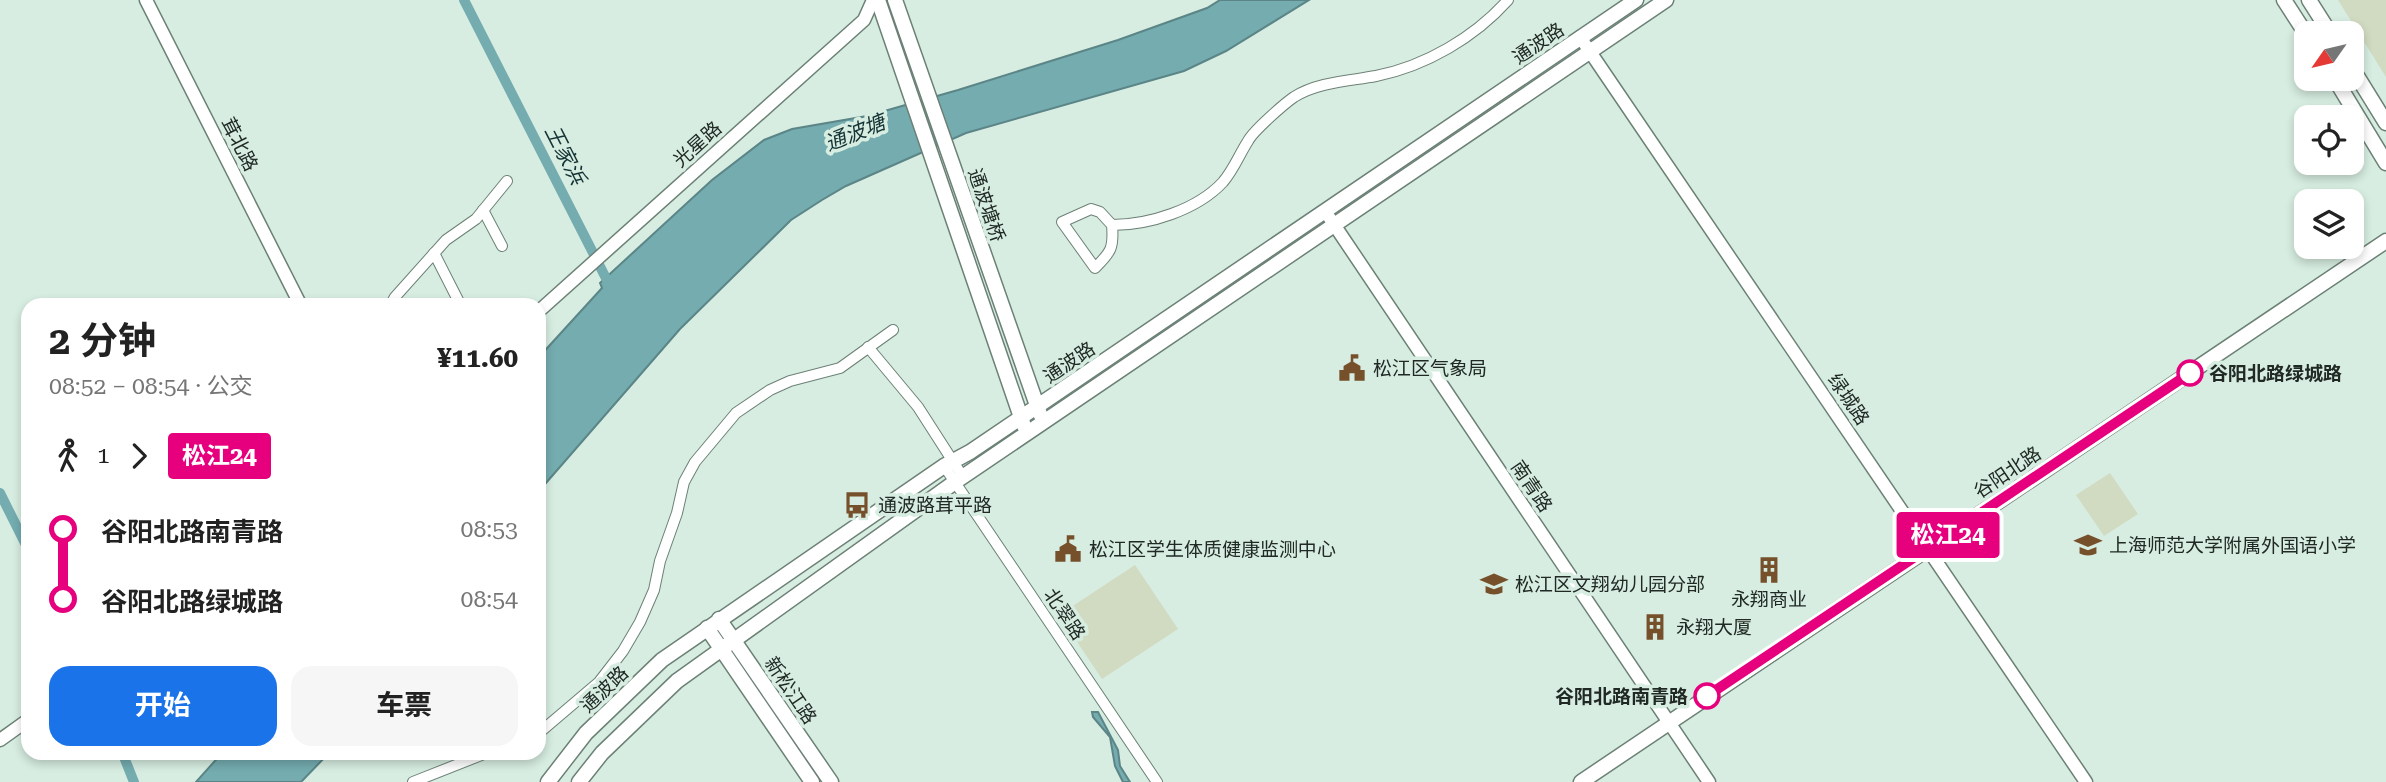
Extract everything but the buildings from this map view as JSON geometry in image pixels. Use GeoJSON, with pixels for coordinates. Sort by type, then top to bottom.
{"type":"FeatureCollection","features":[{"type":"Feature","properties":{"kind":"main road"},"geometry":{"type":"LineString","coordinates":[[878,0],[1027,433]]}},
{"type":"Feature","properties":{"kind":"main road","name":"通波塘桥"},"geometry":{"type":"LineString","coordinates":[[895,0],[1043,422]]}},
{"type":"Feature","properties":{"kind":"main road","name":"通波路"},"geometry":{"type":"LineString","coordinates":[[548,782],[586,733],[662,660],[719,619],[948,463],[970,452],[1037,407],[1636,0]]}},
{"type":"Feature","properties":{"kind":"main road","name":"通波路"},"geometry":{"type":"LineString","coordinates":[[579,782],[602,753],[677,681],[959,479],[1665,0]]}},
{"type":"Feature","properties":{"kind":"main road"},"geometry":{"type":"LineString","coordinates":[[2284,0],[2298,21]]}},
{"type":"Feature","properties":{"kind":"main road"},"geometry":{"type":"LineString","coordinates":[[2309,0],[2322,21]]}},
{"type":"Feature","properties":{"kind":"main road"},"geometry":{"type":"LineString","coordinates":[[2364,87],[2386,123]]}},
{"type":"Feature","properties":{"kind":"main road"},"geometry":{"type":"LineString","coordinates":[[2342,91],[2386,163]]}},
{"type":"Feature","properties":{"kind":"main road","name":"谷阳北路"},"geometry":{"type":"LineString","coordinates":[[1581,782],[2386,241]]}},
{"type":"Feature","properties":{"kind":"main road","name":"新松江路"},"geometry":{"type":"LineString","coordinates":[[719,619],[831,782]]}},
{"type":"Feature","properties":{"kind":"main road","name":"新松江路"},"geometry":{"type":"LineString","coordinates":[[707,628],[812,782]]}},
{"type":"Feature","properties":{"kind":"street","name":"茸北路"},"geometry":{"type":"LineString","coordinates":[[146,0],[297,298]]}},
{"type":"Feature","properties":{"kind":"street","name":"光星路"},"geometry":{"type":"LineString","coordinates":[[546,305],[864,20],[873,0]]}},
{"type":"Feature","properties":{"kind":"street"},"geometry":{"type":"LineString","coordinates":[[1111,225],[1114,242],[1110,252],[1095,268],[1062,222],[1091,209],[1100,212],[1111,225],[1131,225],[1181,211],[1213,191],[1223,181],[1240,159],[1248,139],[1292,98],[1316,87],[1396,71],[1421,61],[1455,44],[1486,23],[1508,0]]}},
{"type":"Feature","properties":{"kind":"street","name":"绿城路"},"geometry":{"type":"LineString","coordinates":[[1580,37],[2086,782]]}},
{"type":"Feature","properties":{"kind":"street"},"geometry":{"type":"LineString","coordinates":[[395,298],[446,240],[475,219],[507,181]]}},
{"type":"Feature","properties":{"kind":"street"},"geometry":{"type":"LineString","coordinates":[[483,210],[502,246]]}},
{"type":"Feature","properties":{"kind":"street","name":"南青路"},"geometry":{"type":"LineString","coordinates":[[1324,211],[1709,782]]}},
{"type":"Feature","properties":{"kind":"street"},"geometry":{"type":"LineString","coordinates":[[434,253],[457,298]]}},
{"type":"Feature","properties":{"kind":"street"},"geometry":{"type":"LineString","coordinates":[[546,727],[599,682],[623,651],[654,590],[684,482],[695,462],[736,413],[770,390],[840,368],[894,330]]}},
{"type":"Feature","properties":{"kind":"street","name":"北翠路"},"geometry":{"type":"LineString","coordinates":[[869,347],[918,407],[948,463],[1157,782]]}},
{"type":"Feature","properties":{"kind":"street"},"geometry":{"type":"LineString","coordinates":[[0,740],[21,725]]}},
{"type":"Feature","properties":{"kind":"street"},"geometry":{"type":"LineString","coordinates":[[413,782],[469,760]]}},
{"type":"Feature","properties":{"kind":"green space"},"geometry":{"type":"Polygon","coordinates":[[[2338,0],[2386,0],[2386,77],[2364,42],[2364,21],[2351,21],[2338,0]]]}},
{"type":"Feature","properties":{"kind":"green space"},"geometry":{"type":"Polygon","coordinates":[[[2110,473],[2138,514],[2104,536],[2076,495],[2110,473]]]}},
{"type":"Feature","properties":{"kind":"green space"},"geometry":{"type":"Polygon","coordinates":[[[1135,565],[1178,629],[1102,679],[1059,615],[1135,565]]]}},
{"type":"Feature","properties":{"kind":"water","name":"通波塘"},"geometry":{"type":"Polygon","coordinates":[[[1220,0],[1309,0],[1226,51],[1184,71],[966,133],[846,186],[822,200],[791,220],[680,329],[546,483],[546,349],[602,288],[600,283],[712,180],[764,140],[792,129],[867,116],[958,90],[1118,40],[1207,8],[1220,0]]]}},
{"type":"Feature","properties":{"kind":"water"},"geometry":{"type":"Polygon","coordinates":[[[1092,712],[1098,712],[1118,750],[1120,766],[1130,782],[1123,782],[1115,766],[1110,737],[1093,717],[1092,712]]]}},
{"type":"Feature","properties":{"kind":"water"},"geometry":{"type":"Polygon","coordinates":[[[216,760],[322,760],[301,782],[196,782],[216,760]]]}},
{"type":"Feature","properties":{"kind":"waterway","name":"王家浜"},"geometry":{"type":"LineString","coordinates":[[464,0],[612,290]]}},
{"type":"Feature","properties":{"kind":"waterway"},"geometry":{"type":"LineString","coordinates":[[0,493],[21,535]]}},
{"type":"Feature","properties":{"kind":"waterway"},"geometry":{"type":"LineString","coordinates":[[125,760],[134,782]]}},
{"type":"Feature","properties":{"kind":"bus line","name":"松江24"},"geometry":{"type":"LineString","coordinates":[[1707,696],[2190,373]]}},
{"type":"Feature","properties":{"kind":"place","name":"松江区气象局"},"geometry":{"type":"Point","coordinates":[1352,368]}},
{"type":"Feature","properties":{"kind":"place","name":"谷阳北路绿城路"},"geometry":{"type":"Point","coordinates":[2190,373]}},
{"type":"Feature","properties":{"kind":"place","name":"通波路茸平路"},"geometry":{"type":"Point","coordinates":[857,505]}},
{"type":"Feature","properties":{"kind":"place","name":"上海师范大学附属外国语小学"},"geometry":{"type":"Point","coordinates":[2088,545]}},
{"type":"Feature","properties":{"kind":"place","name":"松江区学生体质健康监测中心"},"geometry":{"type":"Point","coordinates":[1068,549]}},
{"type":"Feature","properties":{"kind":"place","name":"永翔商业"},"geometry":{"type":"Point","coordinates":[1769,570]}},
{"type":"Feature","properties":{"kind":"place","name":"松江区文翔幼儿园分部"},"geometry":{"type":"Point","coordinates":[1494,584]}},
{"type":"Feature","properties":{"kind":"place","name":"永翔大厦"},"geometry":{"type":"Point","coordinates":[1655,627]}},
{"type":"Feature","properties":{"kind":"place","name":"谷阳北路南青路"},"geometry":{"type":"Point","coordinates":[1707,696]}}]}
